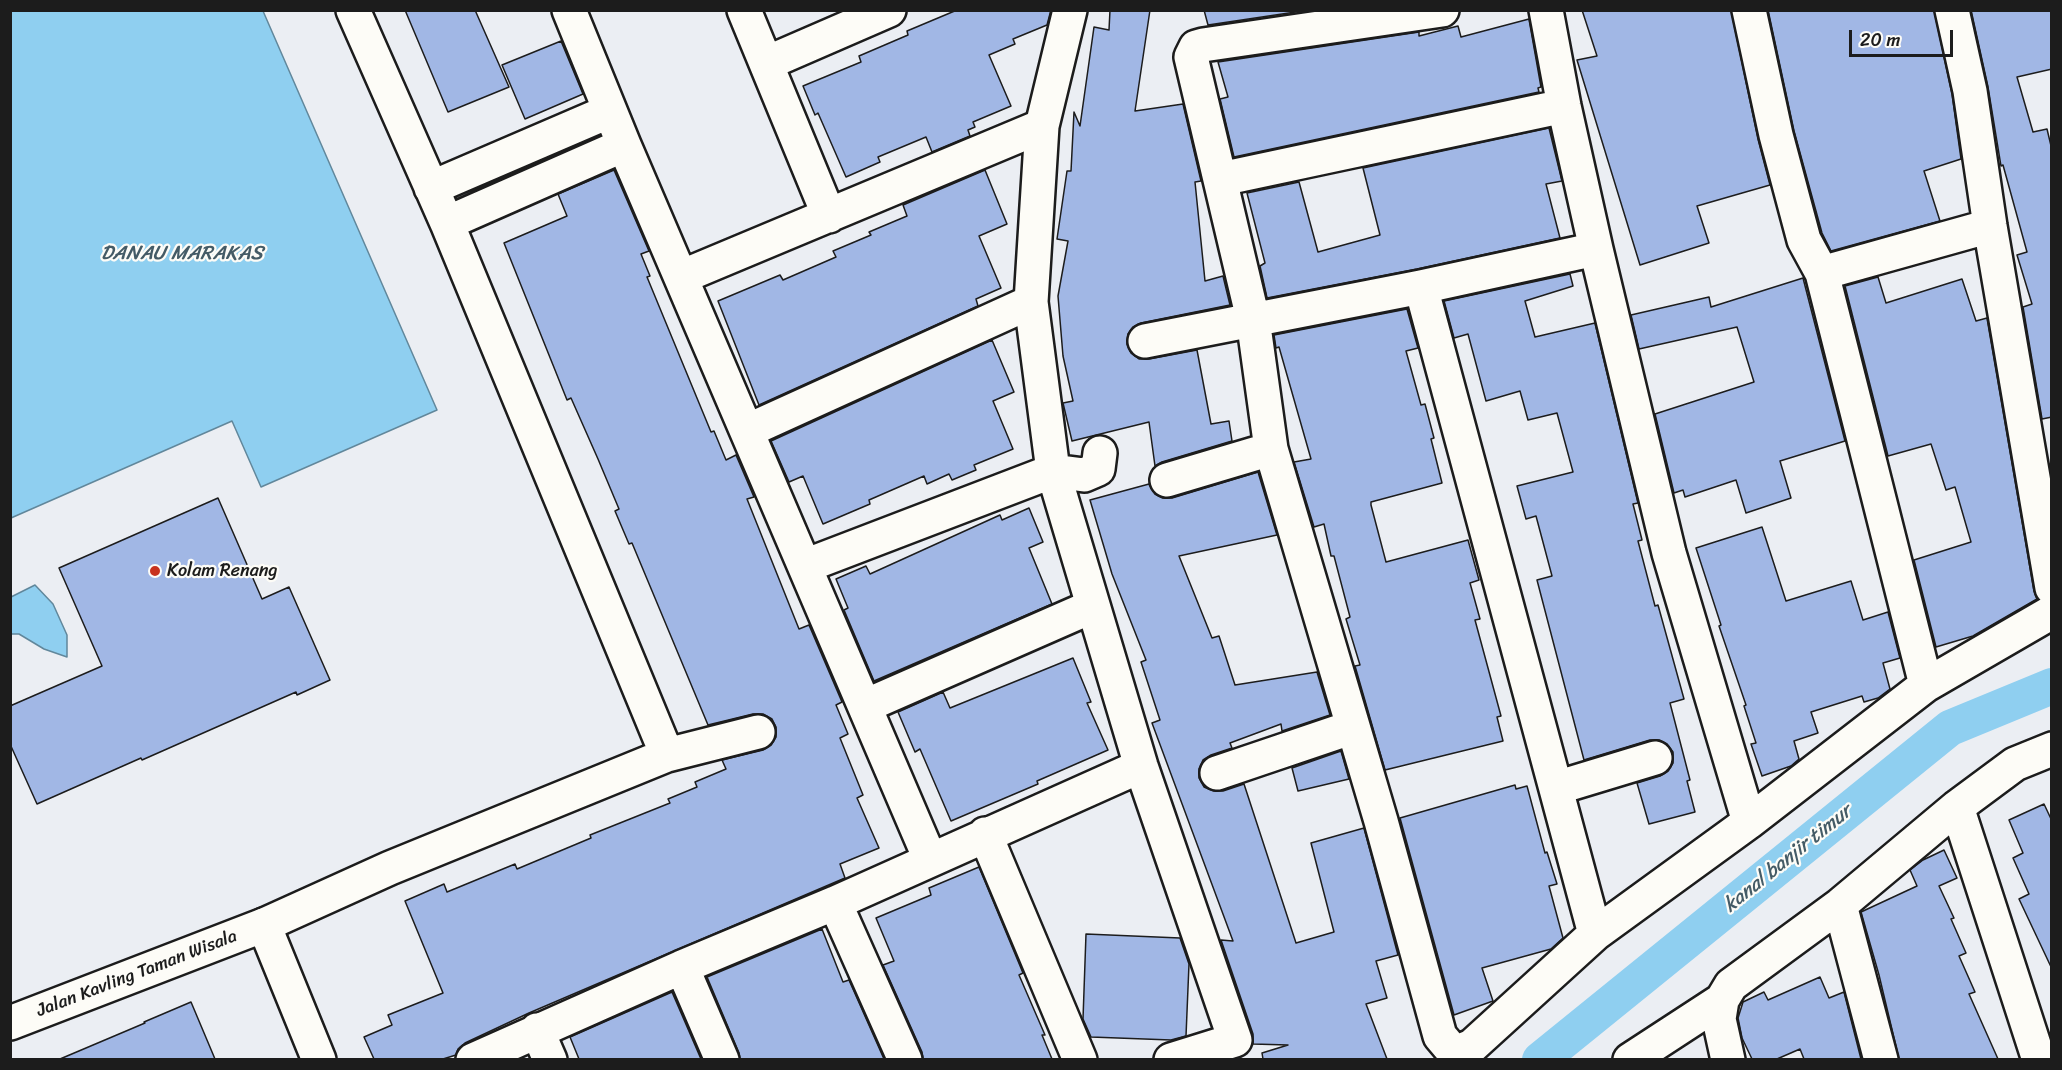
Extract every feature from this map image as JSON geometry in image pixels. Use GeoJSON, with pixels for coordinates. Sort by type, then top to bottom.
{"type":"FeatureCollection","features":[{"type":"Feature","properties":{"kind":"street"},"geometry":{"type":"LineString","coordinates":[[352,10],[447,223],[667,754]]}},
{"type":"Feature","properties":{"kind":"street"},"geometry":{"type":"LineString","coordinates":[[569,10],[624,145],[930,859]]}},
{"type":"Feature","properties":{"kind":"street"},"geometry":{"type":"LineString","coordinates":[[744,10],[829,216]]}},
{"type":"Feature","properties":{"kind":"street"},"geometry":{"type":"LineString","coordinates":[[767,63],[889,10]]}},
{"type":"Feature","properties":{"kind":"street"},"geometry":{"type":"LineString","coordinates":[[1070,10],[1042,126],[1030,302],[1053,471],[1141,766],[1235,1040],[1171,1059]]}},
{"type":"Feature","properties":{"kind":"street"},"geometry":{"type":"LineString","coordinates":[[1442,10],[1196,47],[1191,57],[1253,320],[1272,449],[1440,1036],[1451,1049],[1462,1050],[1472,1046],[1595,934],[1749,822],[1926,685],[2052,612]]}},
{"type":"Feature","properties":{"kind":"street"},"geometry":{"type":"LineString","coordinates":[[1546,10],[1564,106],[1596,249],[1669,553],[1749,822]]}},
{"type":"Feature","properties":{"kind":"street"},"geometry":{"type":"LineString","coordinates":[[1749,10],[1776,135],[1803,240],[1822,273],[1926,685]]}},
{"type":"Feature","properties":{"kind":"street"},"geometry":{"type":"LineString","coordinates":[[1952,10],[1970,91],[1990,226],[2052,588]]}},
{"type":"Feature","properties":{"kind":"street"},"geometry":{"type":"LineString","coordinates":[[1221,179],[1564,106]]}},
{"type":"Feature","properties":{"kind":"street"},"geometry":{"type":"LineString","coordinates":[[431,188],[610,111]]}},
{"type":"Feature","properties":{"kind":"street"},"geometry":{"type":"LineString","coordinates":[[681,277],[1042,126]]}},
{"type":"Feature","properties":{"kind":"street"},"geometry":{"type":"LineString","coordinates":[[447,223],[624,145]]}},
{"type":"Feature","properties":{"kind":"street"},"geometry":{"type":"LineString","coordinates":[[1822,273],[1990,226]]}},
{"type":"Feature","properties":{"kind":"street"},"geometry":{"type":"LineString","coordinates":[[1145,341],[1596,249]]}},
{"type":"Feature","properties":{"kind":"street"},"geometry":{"type":"LineString","coordinates":[[1421,286],[1595,934]]}},
{"type":"Feature","properties":{"kind":"street"},"geometry":{"type":"LineString","coordinates":[[747,431],[1030,302]]}},
{"type":"Feature","properties":{"kind":"street"},"geometry":{"type":"LineString","coordinates":[[1167,480],[1272,449]]}},
{"type":"Feature","properties":{"kind":"street"},"geometry":{"type":"LineString","coordinates":[[805,566],[1053,471],[1084,475],[1098,469],[1100,453]]}},
{"type":"Feature","properties":{"kind":"street"},"geometry":{"type":"LineString","coordinates":[[865,706],[1093,606]]}},
{"type":"Feature","properties":{"kind":"street"},"geometry":{"type":"LineString","coordinates":[[1217,773],[1353,727]]}},
{"type":"Feature","properties":{"kind":"street","name":"Jalan Kavling Taman Wisala"},"geometry":{"type":"LineString","coordinates":[[10,1023],[264,925],[390,868],[667,754],[758,732]]}},
{"type":"Feature","properties":{"kind":"street"},"geometry":{"type":"LineString","coordinates":[[1728,1059],[1719,1019],[1722,1000],[1731,985],[1840,905],[1957,807],[2014,764],[2052,748]]}},
{"type":"Feature","properties":{"kind":"street"},"geometry":{"type":"LineString","coordinates":[[1556,789],[1655,758]]}},
{"type":"Feature","properties":{"kind":"street"},"geometry":{"type":"LineString","coordinates":[[473,1059],[682,967],[836,903],[985,834],[1141,766]]}},
{"type":"Feature","properties":{"kind":"street"},"geometry":{"type":"LineString","coordinates":[[1957,807],[2039,1059]]}},
{"type":"Feature","properties":{"kind":"street"},"geometry":{"type":"LineString","coordinates":[[985,834],[1080,1059]]}},
{"type":"Feature","properties":{"kind":"street"},"geometry":{"type":"LineString","coordinates":[[836,903],[905,1059]]}},
{"type":"Feature","properties":{"kind":"street"},"geometry":{"type":"LineString","coordinates":[[1840,905],[1881,1059]]}},
{"type":"Feature","properties":{"kind":"street"},"geometry":{"type":"LineString","coordinates":[[264,925],[319,1059]]}},
{"type":"Feature","properties":{"kind":"street"},"geometry":{"type":"LineString","coordinates":[[682,967],[722,1059]]}},
{"type":"Feature","properties":{"kind":"street"},"geometry":{"type":"LineString","coordinates":[[1630,1059],[1722,1000]]}},
{"type":"Feature","properties":{"kind":"street"},"geometry":{"type":"LineString","coordinates":[[537,1030],[550,1059]]}},
{"type":"Feature","properties":{"kind":"water","name":"DANAU MARAKAS"},"geometry":{"type":"Polygon","coordinates":[[[11,10],[263,11],[437,410],[261,487],[232,421],[11,518],[11,10]]]}},
{"type":"Feature","properties":{"kind":"water"},"geometry":{"type":"Polygon","coordinates":[[[35,585],[53,604],[67,635],[67,657],[44,649],[19,634],[11,634],[11,597],[35,585]]]}},
{"type":"Feature","properties":{"kind":"building"},"geometry":{"type":"Polygon","coordinates":[[[405,10],[475,10],[509,87],[448,112],[405,10]]]}},
{"type":"Feature","properties":{"kind":"building"},"geometry":{"type":"Polygon","coordinates":[[[957,10],[1051,10],[1047,25],[1013,39],[1015,44],[989,55],[1011,106],[973,122],[975,127],[968,130],[970,136],[932,152],[926,137],[878,157],[880,162],[846,177],[818,113],[815,115],[803,86],[861,62],[859,56],[908,35],[907,31],[957,10]]]}},
{"type":"Feature","properties":{"kind":"building"},"geometry":{"type":"Polygon","coordinates":[[[1110,10],[1150,10],[1135,111],[1183,104],[1201,181],[1195,182],[1205,281],[1223,276],[1230,305],[1141,323],[1133,327],[1128,334],[1127,344],[1131,353],[1139,359],[1197,350],[1211,424],[1229,421],[1232,441],[1155,466],[1149,422],[1072,441],[1063,403],[1073,401],[1063,356],[1058,296],[1068,241],[1057,239],[1067,171],[1071,171],[1074,112],[1080,126],[1094,27],[1109,30],[1110,10]]]}},
{"type":"Feature","properties":{"kind":"building"},"geometry":{"type":"Polygon","coordinates":[[[1204,10],[1309,10],[1208,25],[1204,10]]]}},
{"type":"Feature","properties":{"kind":"building"},"geometry":{"type":"Polygon","coordinates":[[[1582,10],[1731,10],[1770,185],[1697,206],[1709,243],[1640,265],[1577,60],[1597,56],[1582,10]]]}},
{"type":"Feature","properties":{"kind":"building"},"geometry":{"type":"Polygon","coordinates":[[[1768,10],[1934,10],[1952,94],[1961,159],[1924,171],[1940,221],[1831,251],[1822,233],[1794,131],[1768,10]]]}},
{"type":"Feature","properties":{"kind":"building"},"geometry":{"type":"Polygon","coordinates":[[[1971,10],[2052,10],[2052,69],[2017,77],[2033,132],[2047,129],[2052,150],[2052,417],[2042,419],[2023,307],[2032,304],[2017,255],[2027,252],[2003,165],[2001,166],[1988,87],[1971,10]]]}},
{"type":"Feature","properties":{"kind":"building"},"geometry":{"type":"Polygon","coordinates":[[[1529,19],[1541,87],[1538,88],[1539,92],[1234,157],[1220,99],[1228,97],[1218,62],[1419,32],[1419,36],[1458,26],[1461,37],[1529,19]]]}},
{"type":"Feature","properties":{"kind":"building"},"geometry":{"type":"Polygon","coordinates":[[[561,41],[583,94],[525,119],[502,65],[561,41]]]}},
{"type":"Feature","properties":{"kind":"building"},"geometry":{"type":"Polygon","coordinates":[[[1549,128],[1562,181],[1546,184],[1560,238],[1267,298],[1260,266],[1265,263],[1247,193],[1299,182],[1318,252],[1380,235],[1363,168],[1549,128]]]}},
{"type":"Feature","properties":{"kind":"building"},"geometry":{"type":"Polygon","coordinates":[[[614,170],[649,251],[641,254],[650,276],[647,277],[711,432],[714,431],[726,460],[736,455],[754,497],[747,499],[799,629],[809,625],[842,702],[836,705],[848,734],[840,738],[863,795],[857,798],[879,848],[840,864],[845,878],[529,1013],[465,1043],[458,1049],[456,1055],[443,1059],[374,1059],[364,1037],[392,1025],[388,1015],[443,993],[405,901],[444,884],[447,892],[515,864],[517,869],[591,838],[590,835],[670,803],[668,799],[697,787],[695,782],[726,769],[722,760],[763,750],[771,745],[776,737],[776,727],[772,719],[763,714],[753,714],[708,725],[632,543],[629,544],[615,511],[619,509],[598,459],[571,398],[567,400],[504,243],[567,216],[558,194],[614,170]]]}},
{"type":"Feature","properties":{"kind":"building"},"geometry":{"type":"Polygon","coordinates":[[[985,170],[1007,224],[979,236],[1001,288],[976,299],[978,306],[759,405],[718,301],[780,275],[783,280],[836,257],[833,251],[907,216],[903,205],[985,170]]]}},
{"type":"Feature","properties":{"kind":"building"},"geometry":{"type":"Polygon","coordinates":[[[1570,274],[1573,286],[1525,301],[1535,337],[1595,323],[1638,503],[1633,504],[1642,540],[1638,541],[1655,606],[1658,605],[1684,699],[1670,703],[1690,780],[1687,781],[1695,812],[1649,824],[1637,783],[1668,771],[1673,763],[1673,752],[1667,744],[1659,740],[1650,740],[1584,760],[1537,580],[1552,576],[1536,516],[1526,519],[1517,486],[1573,472],[1557,413],[1528,420],[1520,391],[1486,401],[1468,334],[1454,338],[1444,301],[1570,274]]]}},
{"type":"Feature","properties":{"kind":"building"},"geometry":{"type":"Polygon","coordinates":[[[1878,277],[1886,303],[1962,279],[1976,321],[1987,318],[2037,599],[1973,636],[1936,647],[1914,560],[1971,542],[1955,487],[1946,490],[1931,444],[1888,456],[1845,286],[1878,277]]]}},
{"type":"Feature","properties":{"kind":"building"},"geometry":{"type":"Polygon","coordinates":[[[1803,278],[1845,441],[1780,461],[1791,498],[1746,513],[1736,480],[1685,497],[1683,490],[1674,493],[1655,414],[1754,382],[1737,327],[1639,349],[1631,315],[1709,297],[1711,307],[1803,278]]]}},
{"type":"Feature","properties":{"kind":"building"},"geometry":{"type":"Polygon","coordinates":[[[1407,309],[1418,348],[1406,351],[1421,405],[1425,404],[1442,483],[1371,502],[1371,505],[1386,562],[1468,540],[1479,580],[1470,583],[1480,619],[1475,620],[1501,716],[1497,717],[1503,741],[1385,770],[1355,666],[1360,665],[1346,619],[1350,617],[1334,556],[1331,556],[1324,524],[1314,527],[1294,462],[1311,459],[1279,347],[1276,348],[1274,335],[1407,309]]]}},
{"type":"Feature","properties":{"kind":"building"},"geometry":{"type":"Polygon","coordinates":[[[992,340],[1014,392],[993,401],[1013,449],[974,465],[976,470],[952,480],[949,474],[927,484],[924,476],[869,500],[870,504],[823,524],[803,476],[789,482],[771,441],[992,340]]]}},
{"type":"Feature","properties":{"kind":"building"},"geometry":{"type":"Polygon","coordinates":[[[1258,472],[1277,535],[1179,556],[1212,638],[1219,636],[1235,685],[1317,672],[1330,715],[1282,731],[1281,724],[1230,743],[1232,748],[1203,760],[1199,769],[1199,778],[1204,787],[1214,791],[1223,791],[1244,784],[1296,943],[1334,932],[1311,843],[1364,828],[1398,955],[1376,961],[1387,998],[1366,1004],[1387,1059],[1263,1059],[1262,1053],[1288,1045],[1253,1044],[1253,1034],[1221,940],[1233,941],[1152,723],[1160,720],[1141,662],[1146,660],[1112,574],[1090,500],[1149,484],[1155,494],[1163,498],[1172,498],[1258,472]]]}},
{"type":"Feature","properties":{"kind":"building"},"geometry":{"type":"Polygon","coordinates":[[[218,498],[262,599],[289,587],[330,680],[297,695],[296,692],[37,804],[10,744],[10,706],[102,666],[59,568],[218,498]]]}},
{"type":"Feature","properties":{"kind":"building"},"geometry":{"type":"Polygon","coordinates":[[[1029,508],[1043,542],[1029,548],[1052,604],[874,681],[844,610],[848,608],[836,579],[866,566],[870,574],[1000,515],[1002,520],[1029,508]]]}},
{"type":"Feature","properties":{"kind":"building"},"geometry":{"type":"Polygon","coordinates":[[[1762,527],[1786,601],[1851,581],[1863,620],[1888,612],[1900,658],[1883,663],[1890,689],[1878,698],[1864,702],[1862,696],[1811,712],[1818,733],[1794,741],[1799,759],[1791,766],[1762,776],[1751,744],[1756,743],[1744,706],[1746,705],[1696,548],[1762,527]]]}},
{"type":"Feature","properties":{"kind":"building"},"geometry":{"type":"Polygon","coordinates":[[[1073,658],[1091,702],[1087,703],[1108,750],[1037,781],[1038,784],[951,821],[920,749],[915,752],[898,712],[943,692],[950,708],[1073,658]]]}},
{"type":"Feature","properties":{"kind":"building"},"geometry":{"type":"Polygon","coordinates":[[[1341,751],[1349,779],[1298,791],[1292,768],[1341,751]]]}},
{"type":"Feature","properties":{"kind":"building"},"geometry":{"type":"Polygon","coordinates":[[[1515,785],[1516,789],[1527,786],[1545,853],[1547,852],[1557,884],[1549,886],[1563,938],[1551,949],[1482,968],[1493,1001],[1454,1015],[1400,818],[1515,785]]]}},
{"type":"Feature","properties":{"kind":"building"},"geometry":{"type":"Polygon","coordinates":[[[2044,804],[2052,821],[2052,969],[2019,899],[2029,894],[2013,858],[2023,853],[2009,820],[2044,804]]]}},
{"type":"Feature","properties":{"kind":"building"},"geometry":{"type":"Polygon","coordinates":[[[1944,850],[1957,878],[1939,886],[1954,918],[1951,919],[1966,953],[1959,956],[1975,992],[1969,994],[1998,1059],[1899,1059],[1861,912],[1917,886],[1910,870],[1923,860],[1944,850]]]}},
{"type":"Feature","properties":{"kind":"building"},"geometry":{"type":"Polygon","coordinates":[[[979,867],[1023,973],[1019,975],[1045,1035],[1042,1035],[1052,1059],[923,1059],[922,1052],[883,965],[894,961],[876,918],[931,895],[929,888],[979,867]]]}},
{"type":"Feature","properties":{"kind":"building"},"geometry":{"type":"Polygon","coordinates":[[[822,929],[843,982],[849,980],[884,1059],[740,1059],[707,977],[822,929]]]}},
{"type":"Feature","properties":{"kind":"building"},"geometry":{"type":"Polygon","coordinates":[[[1086,934],[1180,938],[1189,964],[1186,1036],[1171,1040],[1091,1037],[1083,1019],[1086,934]]]}},
{"type":"Feature","properties":{"kind":"building"},"geometry":{"type":"Polygon","coordinates":[[[1820,977],[1829,998],[1844,992],[1861,1059],[1804,1059],[1800,1049],[1777,1059],[1752,1059],[1742,1038],[1738,1018],[1743,1002],[1764,992],[1768,1000],[1820,977]]]}},
{"type":"Feature","properties":{"kind":"building"},"geometry":{"type":"Polygon","coordinates":[[[672,992],[701,1059],[579,1059],[570,1037],[672,992]]]}},
{"type":"Feature","properties":{"kind":"building"},"geometry":{"type":"Polygon","coordinates":[[[191,1002],[215,1059],[60,1059],[145,1023],[191,1002]]]}},
{"type":"Feature","properties":{"kind":"waterway","name":"kanal banjir timur"},"geometry":{"type":"LineString","coordinates":[[1540,1060],[1950,728],[2052,686]]}},
{"type":"Feature","properties":{"kind":"place","name":"Kolam Renang"},"geometry":{"type":"Point","coordinates":[155,571]}}]}
